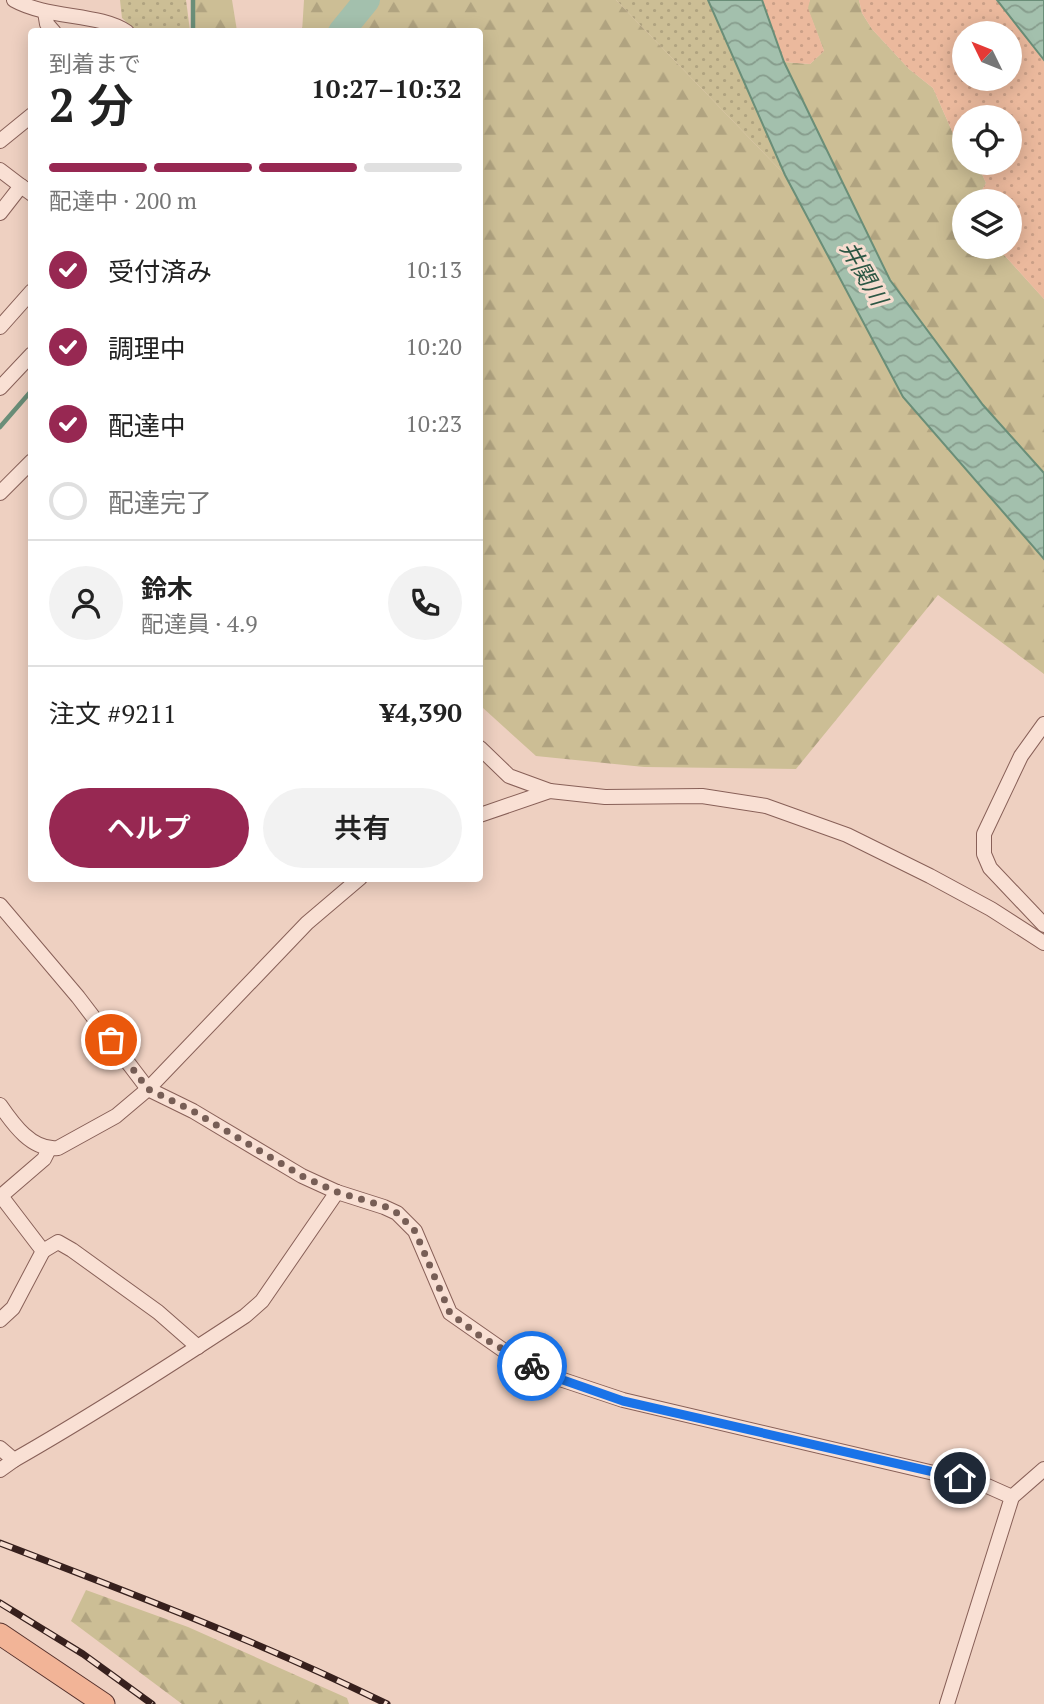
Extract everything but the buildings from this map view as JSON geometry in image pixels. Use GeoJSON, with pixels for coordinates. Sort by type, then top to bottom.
{"type":"FeatureCollection","features":[{"type":"Feature","properties":{"kind":"main road"},"geometry":{"type":"LineString","coordinates":[[0,1634],[104,1704]]}},
{"type":"Feature","properties":{"kind":"street"},"geometry":{"type":"LineString","coordinates":[[14,0],[31,9],[106,23],[118,28]]}},
{"type":"Feature","properties":{"kind":"street"},"geometry":{"type":"LineString","coordinates":[[45,12],[50,28]]}},
{"type":"Feature","properties":{"kind":"street"},"geometry":{"type":"LineString","coordinates":[[0,141],[28,118]]}},
{"type":"Feature","properties":{"kind":"street"},"geometry":{"type":"LineString","coordinates":[[0,170],[26,190],[0,213]]}},
{"type":"Feature","properties":{"kind":"street"},"geometry":{"type":"LineString","coordinates":[[0,327],[28,296]]}},
{"type":"Feature","properties":{"kind":"street"},"geometry":{"type":"LineString","coordinates":[[0,388],[28,358]]}},
{"type":"Feature","properties":{"kind":"street"},"geometry":{"type":"LineString","coordinates":[[0,493],[28,465]]}},
{"type":"Feature","properties":{"kind":"street"},"geometry":{"type":"LineString","coordinates":[[1044,724],[1021,756],[984,834],[984,854],[990,868],[1044,925]]}},
{"type":"Feature","properties":{"kind":"street"},"geometry":{"type":"LineString","coordinates":[[483,751],[509,776],[550,791],[605,797],[702,796],[766,806],[847,835],[930,876],[1044,943]]}},
{"type":"Feature","properties":{"kind":"street"},"geometry":{"type":"LineString","coordinates":[[483,814],[550,791]]}},
{"type":"Feature","properties":{"kind":"street"},"geometry":{"type":"LineString","coordinates":[[0,1105],[28,1139],[49,1149],[58,1147],[116,1116],[148,1089],[307,923],[355,882]]}},
{"type":"Feature","properties":{"kind":"street"},"geometry":{"type":"LineString","coordinates":[[0,905],[64,979],[148,1089],[193,1111],[302,1176],[337,1192],[384,1206],[406,1220],[415,1231],[450,1313],[480,1336],[536,1369],[623,1401],[985,1485],[1012,1497]]}},
{"type":"Feature","properties":{"kind":"street"},"geometry":{"type":"LineString","coordinates":[[43,1251],[1,1196],[44,1159],[49,1149]]}},
{"type":"Feature","properties":{"kind":"street"},"geometry":{"type":"LineString","coordinates":[[0,1470],[101,1410],[245,1316],[262,1301],[337,1192]]}},
{"type":"Feature","properties":{"kind":"street"},"geometry":{"type":"LineString","coordinates":[[0,1320],[13,1308],[43,1251],[58,1242],[158,1312],[198,1347]]}},
{"type":"Feature","properties":{"kind":"street"},"geometry":{"type":"LineString","coordinates":[[0,1448],[14,1460]]}},
{"type":"Feature","properties":{"kind":"street"},"geometry":{"type":"LineString","coordinates":[[947,1704],[1012,1497],[1044,1469]]}},
{"type":"Feature","properties":{"kind":"green space"},"geometry":{"type":"Polygon","coordinates":[[[120,0],[186,0],[190,28],[133,28],[122,18],[120,0]]]}},
{"type":"Feature","properties":{"kind":"green space"},"geometry":{"type":"Polygon","coordinates":[[[191,0],[232,0],[237,28],[195,28],[191,0]]]}},
{"type":"Feature","properties":{"kind":"green space"},"geometry":{"type":"Polygon","coordinates":[[[304,0],[616,0],[785,175],[903,397],[1044,559],[1044,674],[938,595],[796,769],[644,767],[536,756],[483,708],[483,28],[302,28],[304,0]]]}},
{"type":"Feature","properties":{"kind":"green space"},"geometry":{"type":"Polygon","coordinates":[[[616,0],[708,0],[785,175],[616,0]]]}},
{"type":"Feature","properties":{"kind":"green space"},"geometry":{"type":"Polygon","coordinates":[[[810,0],[859,0],[862,13],[872,29],[909,69],[933,88],[952,131],[952,175],[982,175],[986,183],[983,189],[952,189],[952,259],[1008,259],[1044,299],[1044,473],[983,405],[890,280],[784,62],[810,64],[824,51],[807,7],[810,0]]]}},
{"type":"Feature","properties":{"kind":"green space"},"geometry":{"type":"Polygon","coordinates":[[[86,1590],[188,1627],[347,1698],[349,1704],[182,1704],[71,1621],[86,1590]]]}},
{"type":"Feature","properties":{"kind":"sand"},"geometry":{"type":"Polygon","coordinates":[[[762,0],[810,0],[808,8],[824,51],[810,64],[784,62],[762,0]]]}},
{"type":"Feature","properties":{"kind":"sand"},"geometry":{"type":"Polygon","coordinates":[[[859,0],[997,0],[1013,21],[952,21],[952,91],[1022,91],[1022,32],[1044,60],[1044,299],[1008,259],[1022,259],[1022,189],[983,189],[986,183],[982,175],[1022,175],[1022,105],[952,105],[952,131],[933,88],[909,69],[872,29],[862,13],[859,0]]]}},
{"type":"Feature","properties":{"kind":"water","name":"井関川"},"geometry":{"type":"Polygon","coordinates":[[[708,0],[762,0],[784,62],[890,280],[983,405],[1044,473],[1044,559],[903,397],[785,175],[708,0]]]}},
{"type":"Feature","properties":{"kind":"water"},"geometry":{"type":"Polygon","coordinates":[[[997,0],[1044,0],[1044,60],[1022,32],[1022,21],[1013,21],[997,0]]]}},
{"type":"Feature","properties":{"kind":"waterway"},"geometry":{"type":"LineString","coordinates":[[193,0],[193,28]]}},
{"type":"Feature","properties":{"kind":"waterway"},"geometry":{"type":"LineString","coordinates":[[344,28],[367,0]]}},
{"type":"Feature","properties":{"kind":"waterway"},"geometry":{"type":"LineString","coordinates":[[0,427],[28,395]]}},
{"type":"Feature","properties":{"kind":"railway"},"geometry":{"type":"LineString","coordinates":[[0,1543],[243,1639],[387,1704]]}},
{"type":"Feature","properties":{"kind":"railway"},"geometry":{"type":"LineString","coordinates":[[0,1603],[83,1654],[152,1704]]}},
{"type":"Feature","properties":{"kind":"way so far"},"geometry":{"type":"LineString","coordinates":[[111,1040],[148,1089],[193,1111],[302,1176],[337,1192],[384,1206],[397,1213],[415,1231],[450,1313],[480,1336],[532,1366]]}},
{"type":"Feature","properties":{"kind":"route"},"geometry":{"type":"LineString","coordinates":[[532,1366],[623,1401],[960,1478]]}}]}
